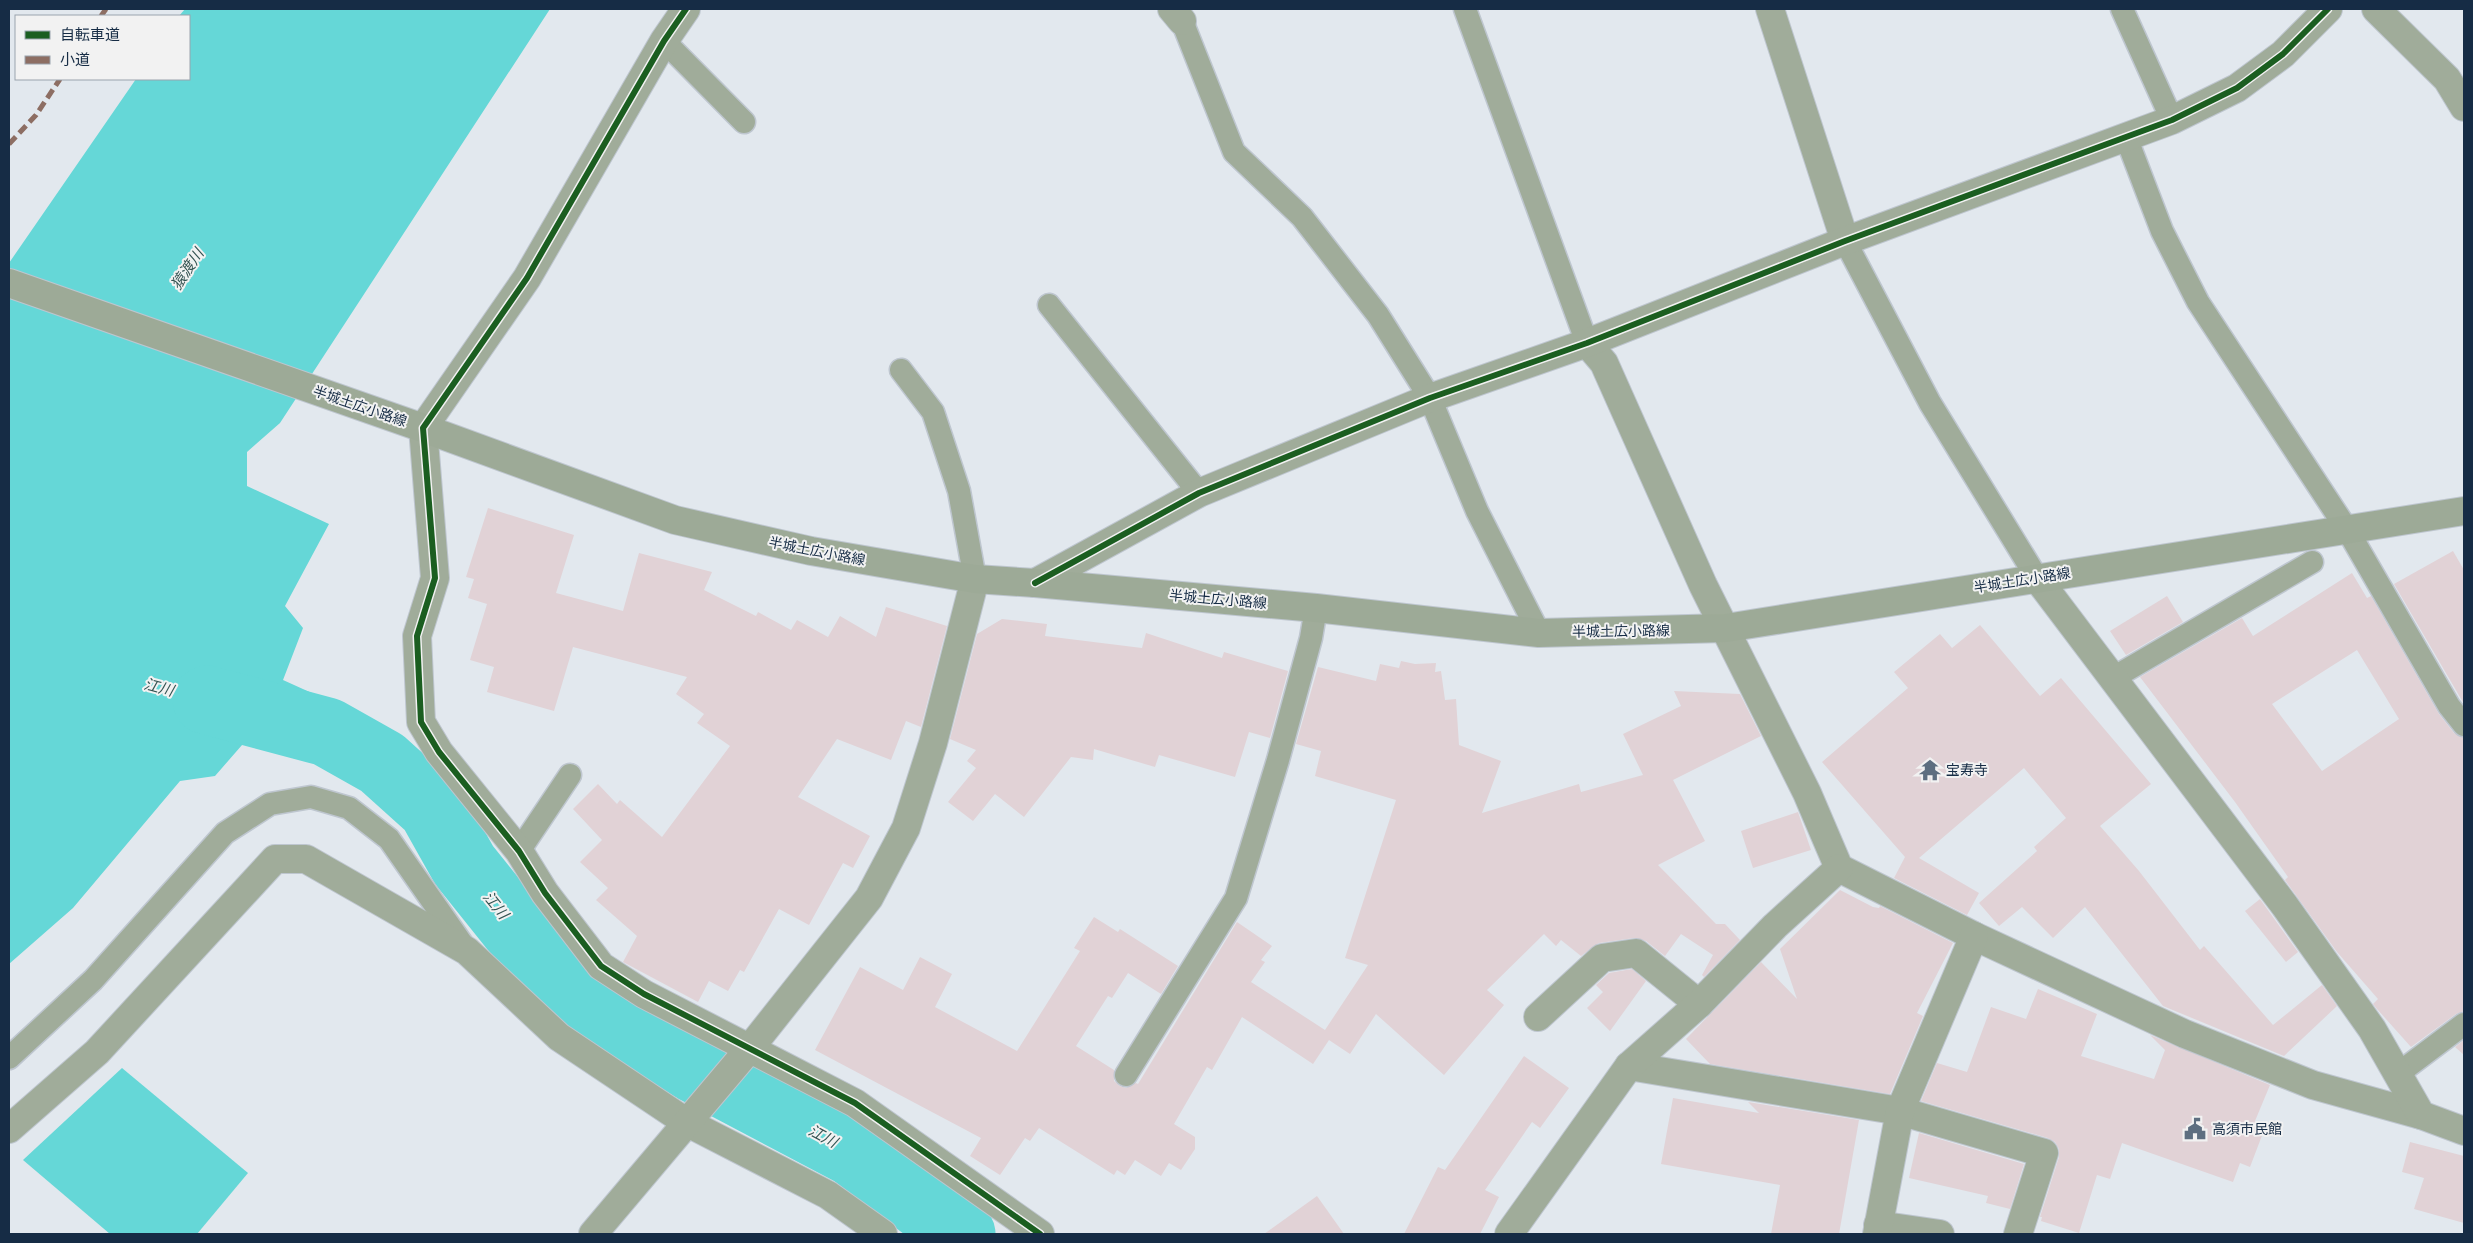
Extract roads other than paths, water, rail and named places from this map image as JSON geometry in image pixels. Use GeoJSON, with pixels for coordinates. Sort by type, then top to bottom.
{"type":"FeatureCollection","features":[{"type":"Feature","properties":{"kind":"main road","name":"半城土広小路線"},"geometry":{"type":"LineString","coordinates":[[9,282],[423,428],[675,520],[811,552],[975,579],[1035,582],[1316,608],[1539,633],[1726,628],[2348,531],[2464,511]]}},
{"type":"Feature","properties":{"kind":"street"},"geometry":{"type":"LineString","coordinates":[[686,9],[664,41],[526,278],[423,428],[435,578],[417,636],[421,722],[439,752],[519,851],[545,892],[600,966],[644,994],[855,1102],[1040,1234]]}},
{"type":"Feature","properties":{"kind":"street"},"geometry":{"type":"LineString","coordinates":[[1770,9],[1845,241]]}},
{"type":"Feature","properties":{"kind":"street"},"geometry":{"type":"LineString","coordinates":[[1035,582],[1200,493],[1430,398],[1587,343],[1845,241],[2172,120],[2238,88],[2283,54],[2328,9]]}},
{"type":"Feature","properties":{"kind":"street"},"geometry":{"type":"LineString","coordinates":[[2376,9],[2447,79],[2464,107]]}},
{"type":"Feature","properties":{"kind":"street"},"geometry":{"type":"LineString","coordinates":[[1587,343],[1604,363],[1703,585],[1807,793],[1839,868],[1974,936],[2194,1038],[2312,1085],[2421,1114],[2464,1131]]}},
{"type":"Feature","properties":{"kind":"street"},"geometry":{"type":"LineString","coordinates":[[2037,578],[2285,906],[2372,1029],[2421,1114]]}},
{"type":"Feature","properties":{"kind":"street"},"geometry":{"type":"LineString","coordinates":[[593,1234],[749,1049],[869,898],[906,828],[933,743],[975,579]]}},
{"type":"Feature","properties":{"kind":"street"},"geometry":{"type":"LineString","coordinates":[[9,1129],[97,1052],[275,859],[306,859],[467,951],[559,1037],[687,1121],[828,1195],[883,1234]]}},
{"type":"Feature","properties":{"kind":"street"},"geometry":{"type":"LineString","coordinates":[[1510,1234],[1629,1066],[1699,1004],[1775,926],[1839,868]]}},
{"type":"Feature","properties":{"kind":"street"},"geometry":{"type":"LineString","coordinates":[[1940,1234],[1877,1230],[1900,1111],[1974,936]]}},
{"type":"Feature","properties":{"kind":"street"},"geometry":{"type":"LineString","coordinates":[[1538,1017],[1602,958],[1636,952],[1699,1004]]}},
{"type":"Feature","properties":{"kind":"street"},"geometry":{"type":"LineString","coordinates":[[1629,1066],[1900,1111],[2044,1153],[2018,1234]]}},
{"type":"Feature","properties":{"kind":"lane"},"geometry":{"type":"LineString","coordinates":[[1465,9],[1587,343]]}},
{"type":"Feature","properties":{"kind":"lane"},"geometry":{"type":"LineString","coordinates":[[2122,9],[2172,120]]}},
{"type":"Feature","properties":{"kind":"lane"},"geometry":{"type":"LineString","coordinates":[[1177,15],[1234,152],[1302,217],[1378,315],[1430,398],[1477,511],[1539,633]]}},
{"type":"Feature","properties":{"kind":"lane"},"geometry":{"type":"LineString","coordinates":[[664,41],[744,122]]}},
{"type":"Feature","properties":{"kind":"lane"},"geometry":{"type":"LineString","coordinates":[[2126,137],[2162,231],[2198,302],[2348,531],[2449,706],[2464,725]]}},
{"type":"Feature","properties":{"kind":"lane"},"geometry":{"type":"LineString","coordinates":[[1845,241],[1930,404],[2037,578]]}},
{"type":"Feature","properties":{"kind":"lane"},"geometry":{"type":"LineString","coordinates":[[1049,306],[1200,493]]}},
{"type":"Feature","properties":{"kind":"lane"},"geometry":{"type":"LineString","coordinates":[[902,370],[933,412],[959,491],[975,579]]}},
{"type":"Feature","properties":{"kind":"lane"},"geometry":{"type":"LineString","coordinates":[[2113,678],[2312,562]]}},
{"type":"Feature","properties":{"kind":"lane"},"geometry":{"type":"LineString","coordinates":[[1126,1076],[1236,898],[1278,760],[1311,638],[1316,608]]}},
{"type":"Feature","properties":{"kind":"lane"},"geometry":{"type":"LineString","coordinates":[[519,851],[570,775]]}},
{"type":"Feature","properties":{"kind":"lane"},"geometry":{"type":"LineString","coordinates":[[9,1058],[92,980],[225,833],[270,804],[311,797],[349,808],[389,839],[467,951]]}},
{"type":"Feature","properties":{"kind":"lane"},"geometry":{"type":"LineString","coordinates":[[2399,1073],[2464,1024]]}},
{"type":"Feature","properties":{"kind":"water","name":"猿渡川"},"geometry":{"type":"Polygon","coordinates":[[[185,9],[550,9],[280,423],[247,452],[247,486],[329,524],[285,606],[303,628],[283,680],[314,694],[285,752],[249,737],[215,776],[180,781],[73,908],[9,964],[9,263],[135,80],[190,80],[190,15],[180,15],[185,9]]]}},
{"type":"Feature","properties":{"kind":"water"},"geometry":{"type":"Polygon","coordinates":[[[122,1068],[248,1173],[197,1234],[110,1234],[23,1160],[122,1068]]]}},
{"type":"Feature","properties":{"kind":"waterway","name":"江川"},"geometry":{"type":"LineString","coordinates":[[207,700],[327,732],[382,763],[432,808],[464,865],[524,940],[584,1000],[694,1068],[853,1152],[961,1234]]}},
{"type":"Feature","properties":{"kind":"place","name":"宝寿寺"},"geometry":{"type":"Point","coordinates":[1930,770]}},
{"type":"Feature","properties":{"kind":"place","name":"高須市民館"},"geometry":{"type":"Point","coordinates":[2195,1129]}}]}
